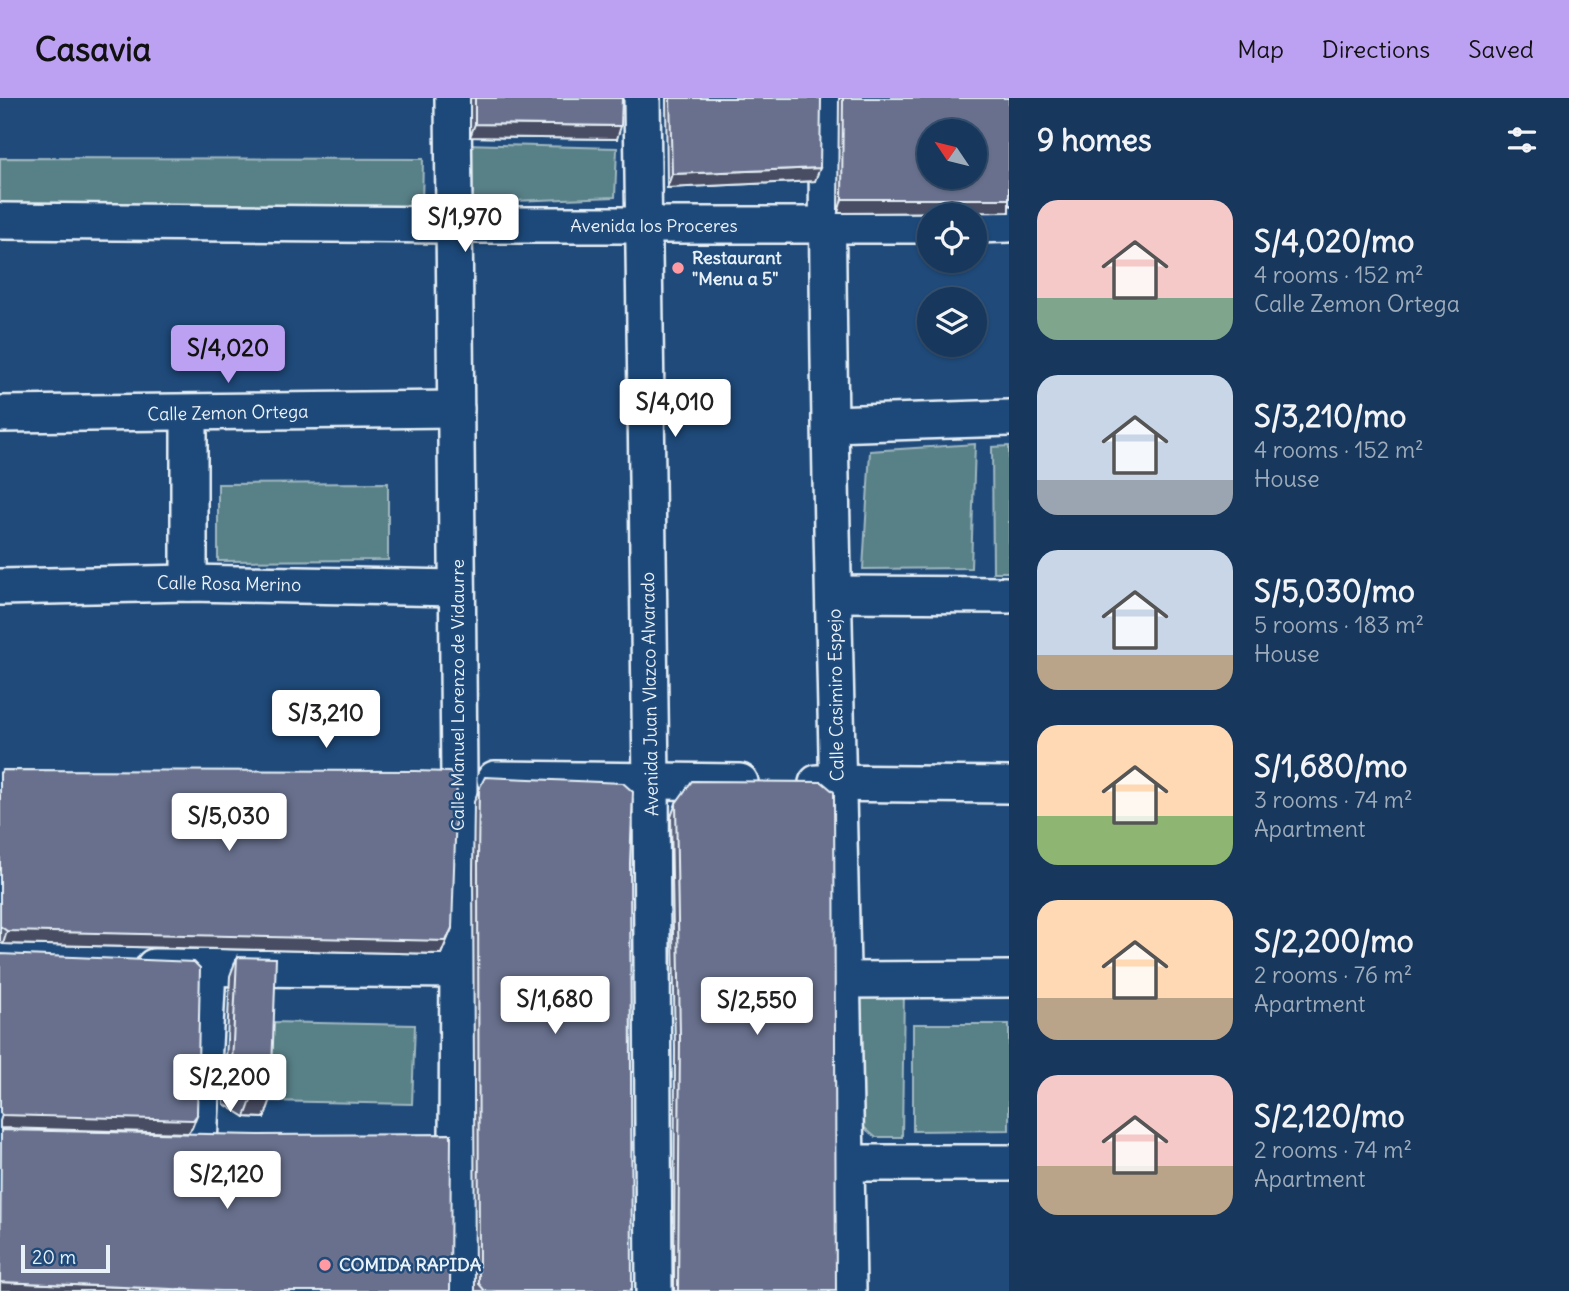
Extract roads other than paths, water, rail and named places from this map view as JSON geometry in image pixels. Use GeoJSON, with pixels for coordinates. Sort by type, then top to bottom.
{"type":"FeatureCollection","features":[{"type":"Feature","properties":{"kind":"street","name":"Calle Manuel Lorenzo de Vidaurre"},"geometry":{"type":"LineString","coordinates":[[453,98],[457,588],[445,778],[458,970],[457,1143],[462,1291]]}},
{"type":"Feature","properties":{"kind":"street","name":"Avenida Juan Vlazco Alvarado"},"geometry":{"type":"LineString","coordinates":[[642,98],[651,781],[654,1291]]}},
{"type":"Feature","properties":{"kind":"street","name":"Calle Casimiro Espejo"},"geometry":{"type":"LineString","coordinates":[[827,98],[827,226],[844,980],[848,1291]]}},
{"type":"Feature","properties":{"kind":"street","name":"Avenida los Proceres"},"geometry":{"type":"LineString","coordinates":[[0,221],[454,226],[917,225]]}},
{"type":"Feature","properties":{"kind":"street"},"geometry":{"type":"LineString","coordinates":[[987,225],[1009,224]]}},
{"type":"Feature","properties":{"kind":"street","name":"Calle Zemon Ortega"},"geometry":{"type":"LineString","coordinates":[[0,414],[456,410]]}},
{"type":"Feature","properties":{"kind":"street"},"geometry":{"type":"LineString","coordinates":[[189,414],[189,583]]}},
{"type":"Feature","properties":{"kind":"street"},"geometry":{"type":"LineString","coordinates":[[831,424],[1009,418]]}},
{"type":"Feature","properties":{"kind":"street","name":"Calle Rosa Merino"},"geometry":{"type":"LineString","coordinates":[[0,587],[189,583],[457,588]]}},
{"type":"Feature","properties":{"kind":"street"},"geometry":{"type":"LineString","coordinates":[[834,594],[1009,595]]}},
{"type":"Feature","properties":{"kind":"street"},"geometry":{"type":"LineString","coordinates":[[445,778],[1009,785]]}},
{"type":"Feature","properties":{"kind":"street"},"geometry":{"type":"LineString","coordinates":[[125,966],[458,970]]}},
{"type":"Feature","properties":{"kind":"street"},"geometry":{"type":"LineString","coordinates":[[199,1142],[208,968]]}},
{"type":"Feature","properties":{"kind":"street"},"geometry":{"type":"LineString","coordinates":[[844,980],[1009,979]]}},
{"type":"Feature","properties":{"kind":"street"},"geometry":{"type":"LineString","coordinates":[[421,1143],[457,1143]]}},
{"type":"Feature","properties":{"kind":"street"},"geometry":{"type":"LineString","coordinates":[[846,1163],[1009,1163]]}},
{"type":"Feature","properties":{"kind":"place","name":"Restaurant \"Menu a 5\""},"geometry":{"type":"Point","coordinates":[678,268]}},
{"type":"Feature","properties":{"kind":"place","name":"COMIDA RAPIDA"},"geometry":{"type":"Point","coordinates":[325,1265]}}]}
